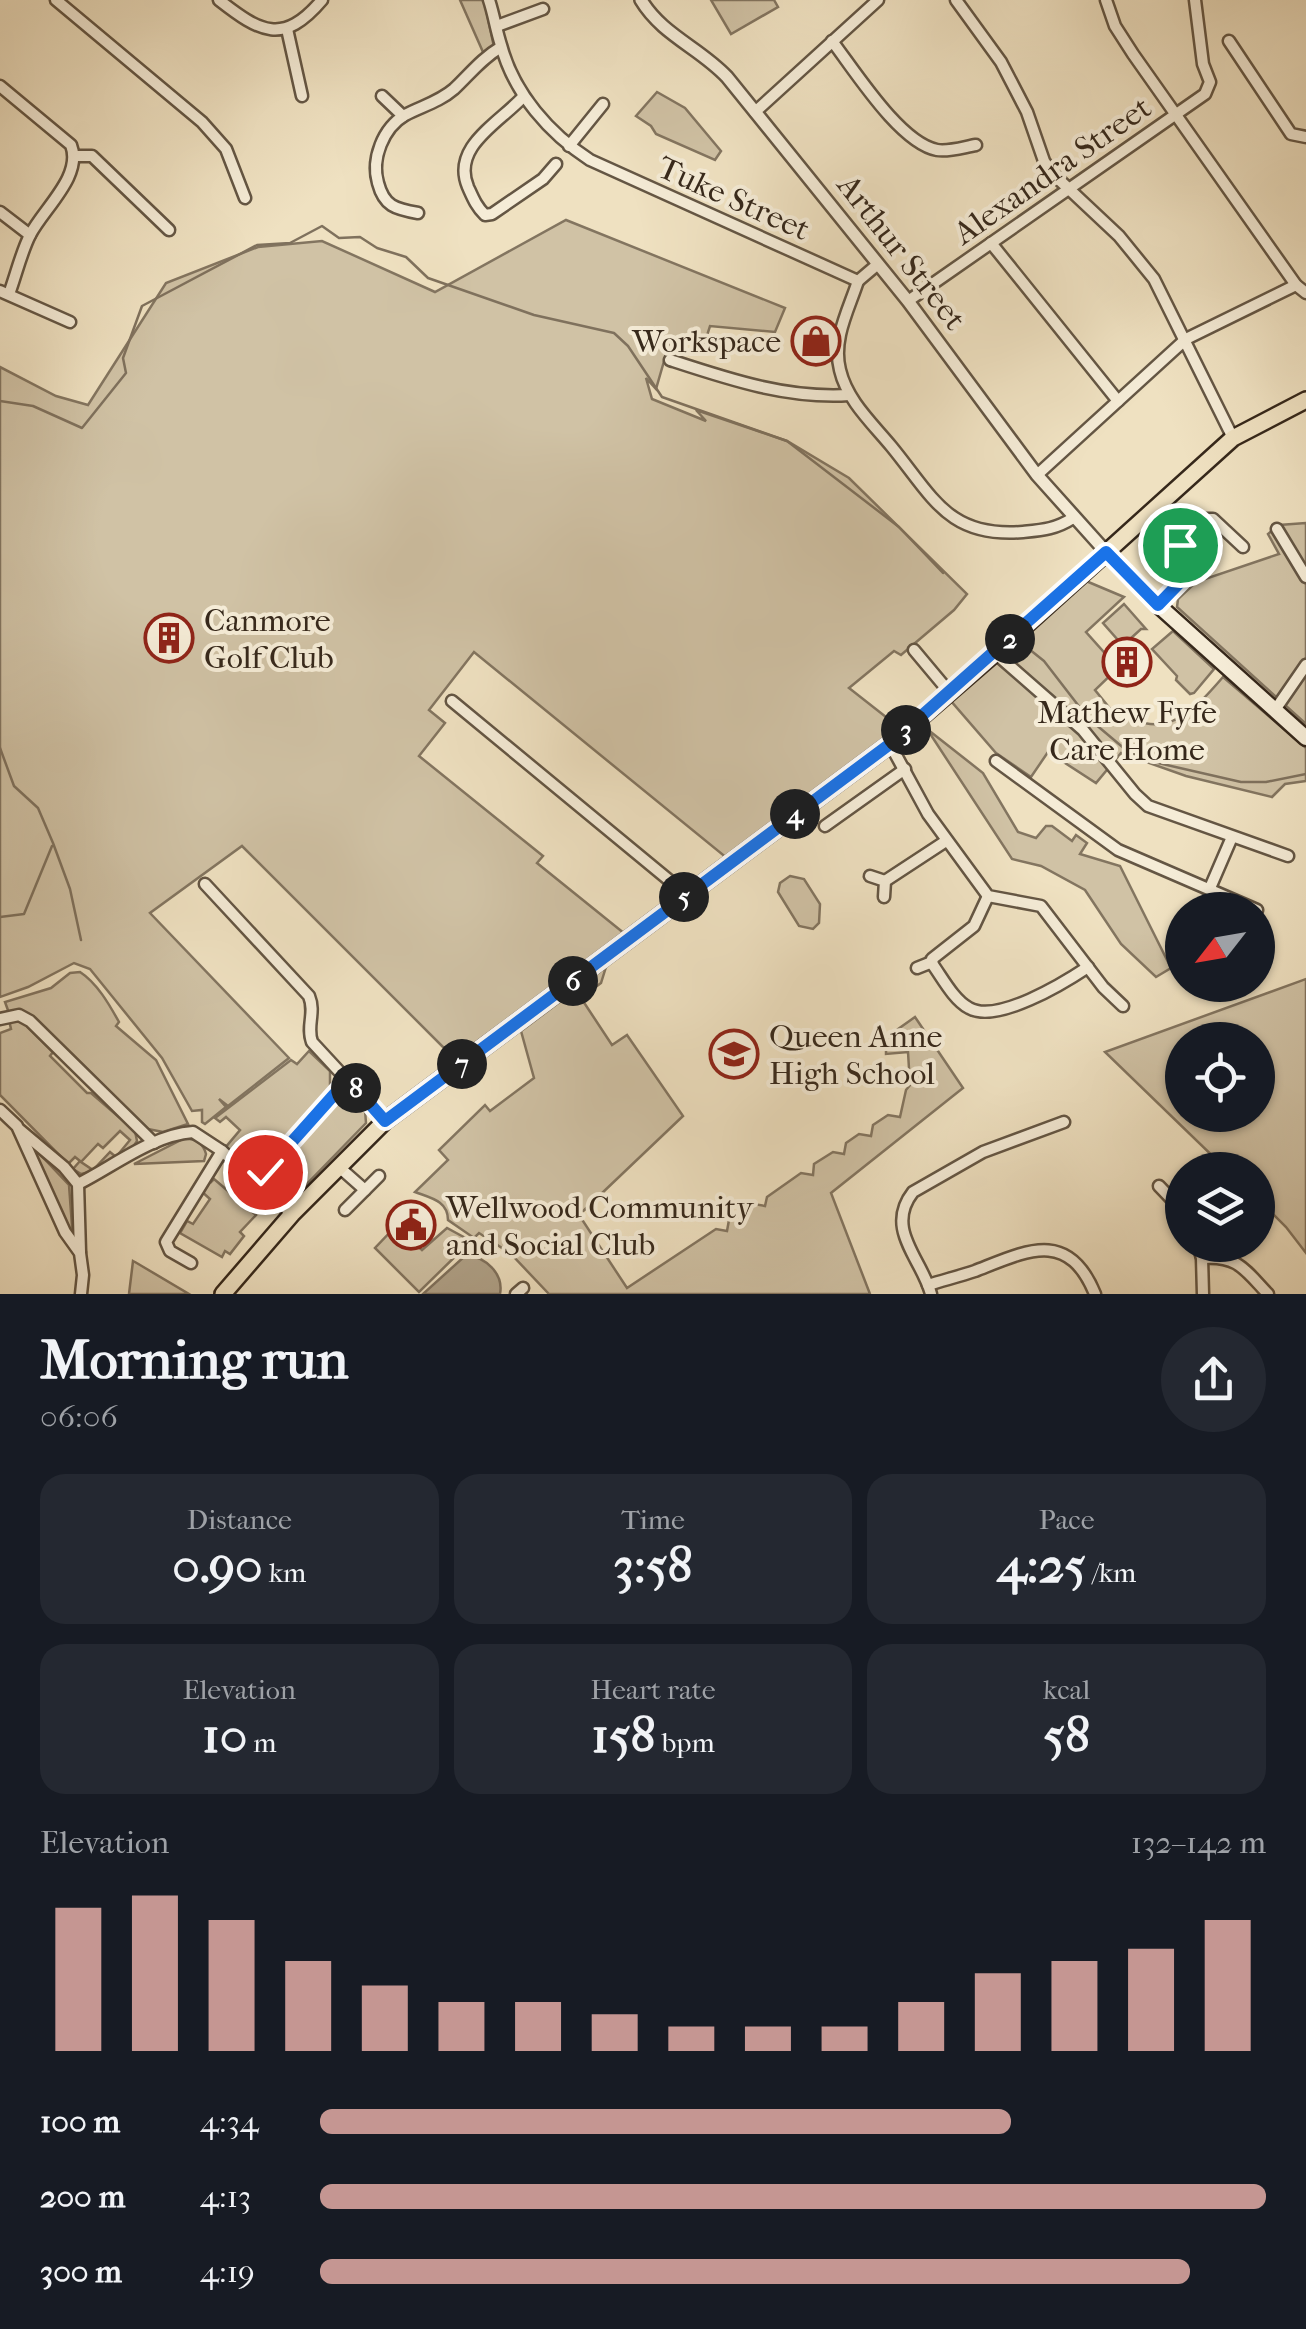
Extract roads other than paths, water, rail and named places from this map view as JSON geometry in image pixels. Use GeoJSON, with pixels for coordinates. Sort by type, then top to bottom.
{"type":"FeatureCollection","features":[{"type":"Feature","properties":{"kind":"main road"},"geometry":{"type":"LineString","coordinates":[[223,1294],[292,1214],[385,1121],[890,744],[1233,438],[1306,400]]}},
{"type":"Feature","properties":{"kind":"main road"},"geometry":{"type":"LineString","coordinates":[[1106,552],[1158,605],[1306,738]]}},
{"type":"Feature","properties":{"kind":"street"},"geometry":{"type":"LineString","coordinates":[[56,0],[202,122],[226,149],[245,198]]}},
{"type":"Feature","properties":{"kind":"street"},"geometry":{"type":"LineString","coordinates":[[218,0],[254,27],[286,29],[304,19],[322,0]]}},
{"type":"Feature","properties":{"kind":"street","name":"Tuke Street"},"geometry":{"type":"LineString","coordinates":[[489,0],[501,47],[524,97],[569,146],[590,160],[858,281]]}},
{"type":"Feature","properties":{"kind":"street","name":"Arthur Street"},"geometry":{"type":"LineString","coordinates":[[640,0],[668,32],[719,68],[908,302],[1038,475],[1106,552]]}},
{"type":"Feature","properties":{"kind":"street"},"geometry":{"type":"LineString","coordinates":[[755,112],[878,0]]}},
{"type":"Feature","properties":{"kind":"street"},"geometry":{"type":"LineString","coordinates":[[956,0],[1002,62],[1027,112],[1044,161],[1067,189],[1119,236],[1154,278],[1233,438]]}},
{"type":"Feature","properties":{"kind":"street"},"geometry":{"type":"LineString","coordinates":[[1106,0],[1124,40],[1296,285],[1306,293]]}},
{"type":"Feature","properties":{"kind":"street","name":"Alexandra Street"},"geometry":{"type":"LineString","coordinates":[[908,302],[1205,94],[1210,82],[1203,64],[1195,0]]}},
{"type":"Feature","properties":{"kind":"street"},"geometry":{"type":"LineString","coordinates":[[497,26],[543,9]]}},
{"type":"Feature","properties":{"kind":"street"},"geometry":{"type":"LineString","coordinates":[[286,29],[302,96]]}},
{"type":"Feature","properties":{"kind":"street"},"geometry":{"type":"LineString","coordinates":[[832,41],[902,129],[922,146],[940,152],[976,145]]}},
{"type":"Feature","properties":{"kind":"street"},"geometry":{"type":"LineString","coordinates":[[1229,41],[1291,134],[1306,138]]}},
{"type":"Feature","properties":{"kind":"street"},"geometry":{"type":"LineString","coordinates":[[418,213],[396,209],[383,200],[375,175],[380,142],[404,116],[452,91],[482,58],[501,47]]}},
{"type":"Feature","properties":{"kind":"street"},"geometry":{"type":"LineString","coordinates":[[0,86],[70,145],[75,156],[72,170],[30,235],[4,293],[70,322]]}},
{"type":"Feature","properties":{"kind":"street"},"geometry":{"type":"LineString","coordinates":[[382,96],[404,116]]}},
{"type":"Feature","properties":{"kind":"street"},"geometry":{"type":"LineString","coordinates":[[524,97],[463,158],[463,175],[477,207],[492,214],[541,180],[556,164]]}},
{"type":"Feature","properties":{"kind":"street"},"geometry":{"type":"LineString","coordinates":[[569,146],[603,104]]}},
{"type":"Feature","properties":{"kind":"street"},"geometry":{"type":"LineString","coordinates":[[75,156],[92,156],[169,230]]}},
{"type":"Feature","properties":{"kind":"street"},"geometry":{"type":"LineString","coordinates":[[541,180],[551,192]]}},
{"type":"Feature","properties":{"kind":"street"},"geometry":{"type":"LineString","coordinates":[[0,212],[30,235]]}},
{"type":"Feature","properties":{"kind":"street"},"geometry":{"type":"LineString","coordinates":[[991,243],[1118,401]]}},
{"type":"Feature","properties":{"kind":"street"},"geometry":{"type":"LineString","coordinates":[[878,264],[858,281],[838,342],[839,368],[849,395],[948,516],[972,530],[995,534],[1055,530],[1074,518]]}},
{"type":"Feature","properties":{"kind":"street"},"geometry":{"type":"LineString","coordinates":[[1038,475],[1186,339],[1296,285]]}},
{"type":"Feature","properties":{"kind":"street"},"geometry":{"type":"LineString","coordinates":[[670,360],[746,384],[820,396],[849,395]]}},
{"type":"Feature","properties":{"kind":"street"},"geometry":{"type":"LineString","coordinates":[[1158,605],[1185,579],[1187,568],[1180,545],[1204,519],[1213,519],[1243,547]]}},
{"type":"Feature","properties":{"kind":"street"},"geometry":{"type":"LineString","coordinates":[[1276,529],[1306,576]]}},
{"type":"Feature","properties":{"kind":"street"},"geometry":{"type":"LineString","coordinates":[[914,650],[950,693]]}},
{"type":"Feature","properties":{"kind":"street"},"geometry":{"type":"LineString","coordinates":[[996,653],[1083,730],[1148,806],[1288,856]]}},
{"type":"Feature","properties":{"kind":"street"},"geometry":{"type":"LineString","coordinates":[[1275,710],[1306,666]]}},
{"type":"Feature","properties":{"kind":"street"},"geometry":{"type":"LineString","coordinates":[[452,701],[687,895]]}},
{"type":"Feature","properties":{"kind":"street"},"geometry":{"type":"LineString","coordinates":[[890,744],[928,814],[988,896],[1041,906],[1123,1006]]}},
{"type":"Feature","properties":{"kind":"street"},"geometry":{"type":"LineString","coordinates":[[996,760],[1118,850],[1219,892]]}},
{"type":"Feature","properties":{"kind":"street"},"geometry":{"type":"LineString","coordinates":[[825,826],[905,769]]}},
{"type":"Feature","properties":{"kind":"street"},"geometry":{"type":"LineString","coordinates":[[1210,888],[1232,837]]}},
{"type":"Feature","properties":{"kind":"street"},"geometry":{"type":"LineString","coordinates":[[885,881],[946,841]]}},
{"type":"Feature","properties":{"kind":"street"},"geometry":{"type":"LineString","coordinates":[[870,876],[885,881]]}},
{"type":"Feature","properties":{"kind":"street"},"geometry":{"type":"LineString","coordinates":[[884,897],[885,881]]}},
{"type":"Feature","properties":{"kind":"street"},"geometry":{"type":"LineString","coordinates":[[205,884],[309,996],[313,1006],[309,1031],[312,1042],[385,1121]]}},
{"type":"Feature","properties":{"kind":"street"},"geometry":{"type":"LineString","coordinates":[[917,968],[932,962],[936,954],[974,926],[988,896]]}},
{"type":"Feature","properties":{"kind":"street"},"geometry":{"type":"LineString","coordinates":[[932,962],[969,1008],[986,1012],[1052,990],[1088,968]]}},
{"type":"Feature","properties":{"kind":"street"},"geometry":{"type":"LineString","coordinates":[[0,1019],[19,1015],[30,1020],[154,1143]]}},
{"type":"Feature","properties":{"kind":"street"},"geometry":{"type":"LineString","coordinates":[[256,1182],[348,1079]]}},
{"type":"Feature","properties":{"kind":"street"},"geometry":{"type":"LineString","coordinates":[[0,1110],[78,1184],[84,1275],[81,1294]]}},
{"type":"Feature","properties":{"kind":"street"},"geometry":{"type":"LineString","coordinates":[[1064,1122],[983,1152],[913,1192],[903,1208],[904,1235],[930,1289],[1014,1254],[1044,1249],[1073,1259],[1095,1294]]}},
{"type":"Feature","properties":{"kind":"street"},"geometry":{"type":"LineString","coordinates":[[17,1126],[65,1232],[80,1254]]}},
{"type":"Feature","properties":{"kind":"street"},"geometry":{"type":"LineString","coordinates":[[78,1184],[171,1135],[193,1132],[222,1151],[292,1214]]}},
{"type":"Feature","properties":{"kind":"street"},"geometry":{"type":"LineString","coordinates":[[191,1264],[170,1252],[166,1242],[222,1151]]}},
{"type":"Feature","properties":{"kind":"street"},"geometry":{"type":"LineString","coordinates":[[339,1166],[365,1190]]}},
{"type":"Feature","properties":{"kind":"street"},"geometry":{"type":"LineString","coordinates":[[345,1210],[379,1176]]}},
{"type":"Feature","properties":{"kind":"street"},"geometry":{"type":"LineString","coordinates":[[1159,1186],[1165,1192]]}},
{"type":"Feature","properties":{"kind":"street"},"geometry":{"type":"LineString","coordinates":[[1202,1262],[1203,1294]]}},
{"type":"Feature","properties":{"kind":"street"},"geometry":{"type":"LineString","coordinates":[[1236,1262],[1268,1294]]}},
{"type":"Feature","properties":{"kind":"waterway"},"geometry":{"type":"LineString","coordinates":[[0,401],[33,406],[82,428],[126,373],[123,358],[142,306],[257,245],[290,243],[322,226],[339,238],[360,237],[377,248],[406,257],[428,278],[534,315],[614,333],[628,346],[662,397],[787,441],[899,527],[943,573]]}},
{"type":"Feature","properties":{"kind":"waterway"},"geometry":{"type":"LineString","coordinates":[[1029,649],[1044,661],[1088,718],[1126,750],[1145,760],[1241,782],[1266,782],[1306,774]]}},
{"type":"Feature","properties":{"kind":"waterway"},"geometry":{"type":"LineString","coordinates":[[0,748],[14,786],[38,808],[53,843],[70,889],[81,940]]}},
{"type":"Feature","properties":{"kind":"waterway"},"geometry":{"type":"LineString","coordinates":[[0,917],[24,914],[52,846]]}},
{"type":"Feature","properties":{"kind":"place","name":"Workspace"},"geometry":{"type":"Point","coordinates":[816,341]}},
{"type":"Feature","properties":{"kind":"place","name":"Canmore Golf Club"},"geometry":{"type":"Point","coordinates":[169,638]}},
{"type":"Feature","properties":{"kind":"place","name":"Mathew Fyfe Care Home"},"geometry":{"type":"Point","coordinates":[1127,662]}},
{"type":"Feature","properties":{"kind":"place","name":"Queen Anne High School"},"geometry":{"type":"Point","coordinates":[734,1054]}},
{"type":"Feature","properties":{"kind":"place","name":"Wellwood Community and Social Club"},"geometry":{"type":"Point","coordinates":[411,1225]}}]}
